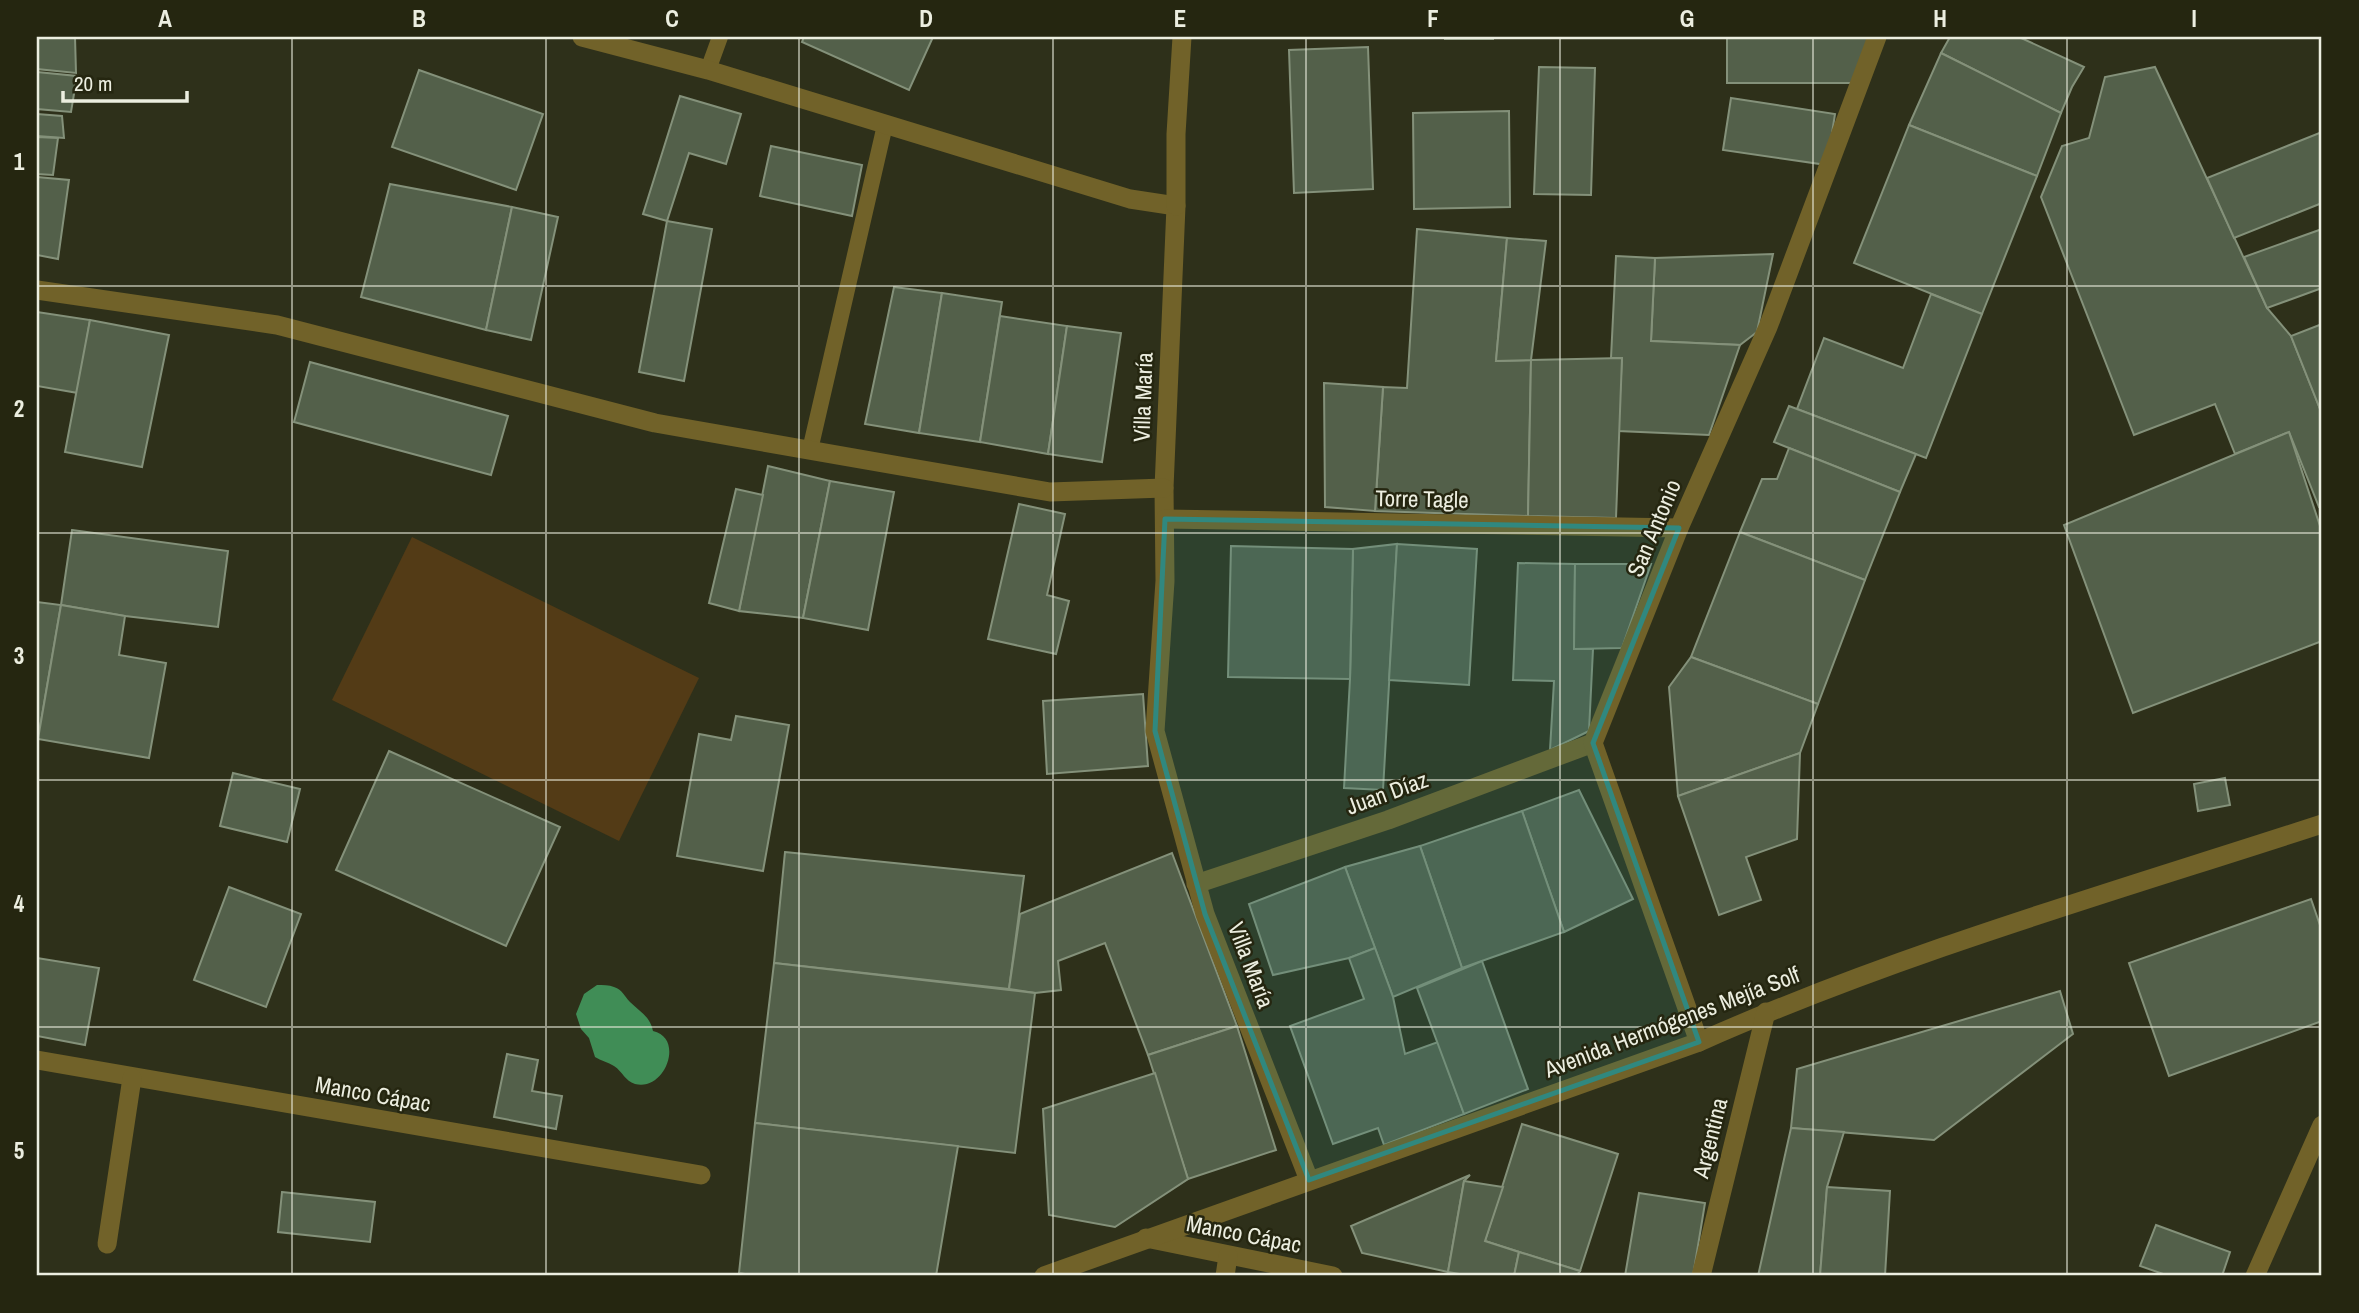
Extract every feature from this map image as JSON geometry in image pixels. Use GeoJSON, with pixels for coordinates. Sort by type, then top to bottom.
{"type":"FeatureCollection","features":[{"type":"Feature","properties":{"kind":"street"},"geometry":{"type":"LineString","coordinates":[[582,37],[708,70],[1130,199],[1176,206]]}},
{"type":"Feature","properties":{"kind":"street","name":"Villa María"},"geometry":{"type":"LineString","coordinates":[[1182,37],[1176,134],[1176,206],[1164,488],[1165,581],[1155,732],[1205,914],[1309,1181]]}},
{"type":"Feature","properties":{"kind":"street","name":"San Antonio"},"geometry":{"type":"LineString","coordinates":[[1593,743],[1679,528],[1768,327],[1877,37]]}},
{"type":"Feature","properties":{"kind":"street"},"geometry":{"type":"LineString","coordinates":[[37,290],[277,325],[655,423],[1050,492],[1164,488]]}},
{"type":"Feature","properties":{"kind":"street","name":"Torre Tagle"},"geometry":{"type":"LineString","coordinates":[[1165,519],[1679,528]]}},
{"type":"Feature","properties":{"kind":"street"},"geometry":{"type":"LineString","coordinates":[[1593,743],[1699,1042]]}},
{"type":"Feature","properties":{"kind":"street","name":"Juan Díaz"},"geometry":{"type":"LineString","coordinates":[[1196,884],[1388,820],[1593,743]]}},
{"type":"Feature","properties":{"kind":"street","name":"Avenida Hermógenes Mejía Solf"},"geometry":{"type":"LineString","coordinates":[[1044,1276],[1699,1042],[1766,1012],[1929,952],[2322,824]]}},
{"type":"Feature","properties":{"kind":"street","name":"Argentina"},"geometry":{"type":"LineString","coordinates":[[1701,1276],[1766,1012]]}},
{"type":"Feature","properties":{"kind":"street","name":"Manco Cápac"},"geometry":{"type":"LineString","coordinates":[[37,1060],[701,1175]]}},
{"type":"Feature","properties":{"kind":"street"},"geometry":{"type":"LineString","coordinates":[[107,1244],[132,1077]]}},
{"type":"Feature","properties":{"kind":"street"},"geometry":{"type":"LineString","coordinates":[[2255,1276],[2322,1125]]}},
{"type":"Feature","properties":{"kind":"street","name":"Manco Cápac"},"geometry":{"type":"LineString","coordinates":[[1145,1238],[1333,1276]]}},
{"type":"Feature","properties":{"kind":"street"},"geometry":{"type":"LineString","coordinates":[[1224,1276],[1228,1256]]}},
{"type":"Feature","properties":{"kind":"lane"},"geometry":{"type":"LineString","coordinates":[[708,70],[720,37]]}},
{"type":"Feature","properties":{"kind":"lane"},"geometry":{"type":"LineString","coordinates":[[810,450],[885,125]]}},
{"type":"Feature","properties":{"kind":"highlighted area"},"geometry":{"type":"Polygon","coordinates":[[[1165,519],[1679,528],[1593,743],[1699,1042],[1309,1180],[1205,914],[1155,731],[1165,519]]]}},
{"type":"Feature","properties":{"kind":"shaded area"},"geometry":{"type":"Polygon","coordinates":[[[412,537],[699,678],[619,841],[332,700],[412,537]]]}},
{"type":"Feature","properties":{"kind":"shaded area"},"geometry":{"type":"Polygon","coordinates":[[[597,985],[619,990],[647,1018],[653,1031],[663,1036],[668,1043],[667,1063],[655,1080],[646,1084],[635,1084],[614,1066],[595,1057],[589,1038],[581,1029],[576,1014],[584,994],[597,985]]]}},
{"type":"Feature","properties":{"kind":"building"},"geometry":{"type":"Polygon","coordinates":[[[37,37],[75,37],[76,73],[37,69],[37,37]]]}},
{"type":"Feature","properties":{"kind":"building"},"geometry":{"type":"Polygon","coordinates":[[[804,37],[933,37],[909,90],[802,42],[804,37]]]}},
{"type":"Feature","properties":{"kind":"building"},"geometry":{"type":"Polygon","coordinates":[[[1493,37],[1493,39],[1445,39],[1493,37]]]}},
{"type":"Feature","properties":{"kind":"building"},"geometry":{"type":"Polygon","coordinates":[[[1727,37],[1870,37],[1853,83],[1727,83],[1727,37]]]}},
{"type":"Feature","properties":{"kind":"building"},"geometry":{"type":"Polygon","coordinates":[[[1950,37],[2019,37],[2084,67],[2061,113],[1941,53],[1950,37]]]}},
{"type":"Feature","properties":{"kind":"building"},"geometry":{"type":"Polygon","coordinates":[[[1368,47],[1373,189],[1294,193],[1289,50],[1368,47]]]}},
{"type":"Feature","properties":{"kind":"building"},"geometry":{"type":"Polygon","coordinates":[[[1941,53],[2061,113],[2037,176],[1909,125],[1941,53]]]}},
{"type":"Feature","properties":{"kind":"building"},"geometry":{"type":"Polygon","coordinates":[[[1539,67],[1595,68],[1591,195],[1534,194],[1539,67]]]}},
{"type":"Feature","properties":{"kind":"building"},"geometry":{"type":"Polygon","coordinates":[[[2155,67],[2267,308],[2291,336],[2322,414],[2322,506],[2319,507],[2289,432],[2235,454],[2215,404],[2134,435],[2041,197],[2062,146],[2089,138],[2105,77],[2155,67]]]}},
{"type":"Feature","properties":{"kind":"building"},"geometry":{"type":"Polygon","coordinates":[[[419,70],[543,114],[516,190],[392,147],[419,70]]]}},
{"type":"Feature","properties":{"kind":"building"},"geometry":{"type":"Polygon","coordinates":[[[37,72],[77,76],[71,112],[37,109],[37,72]]]}},
{"type":"Feature","properties":{"kind":"building"},"geometry":{"type":"Polygon","coordinates":[[[680,96],[741,114],[726,164],[689,153],[667,221],[643,214],[680,96]]]}},
{"type":"Feature","properties":{"kind":"building"},"geometry":{"type":"Polygon","coordinates":[[[1731,98],[1835,114],[1827,165],[1723,150],[1731,98]]]}},
{"type":"Feature","properties":{"kind":"building"},"geometry":{"type":"Polygon","coordinates":[[[1509,111],[1510,207],[1414,209],[1413,113],[1509,111]]]}},
{"type":"Feature","properties":{"kind":"building"},"geometry":{"type":"Polygon","coordinates":[[[37,114],[62,116],[64,138],[37,136],[37,114]]]}},
{"type":"Feature","properties":{"kind":"building"},"geometry":{"type":"Polygon","coordinates":[[[1909,125],[2037,176],[1982,314],[1854,263],[1909,125]]]}},
{"type":"Feature","properties":{"kind":"building"},"geometry":{"type":"Polygon","coordinates":[[[2322,132],[2322,203],[2234,238],[2207,178],[2322,132]]]}},
{"type":"Feature","properties":{"kind":"building"},"geometry":{"type":"Polygon","coordinates":[[[37,137],[58,138],[53,175],[37,174],[37,137]]]}},
{"type":"Feature","properties":{"kind":"building"},"geometry":{"type":"Polygon","coordinates":[[[771,146],[862,165],[852,216],[760,196],[771,146]]]}},
{"type":"Feature","properties":{"kind":"building"},"geometry":{"type":"Polygon","coordinates":[[[37,177],[69,180],[58,259],[37,255],[37,177]]]}},
{"type":"Feature","properties":{"kind":"building"},"geometry":{"type":"Polygon","coordinates":[[[390,184],[512,207],[486,330],[361,297],[390,184]]]}},
{"type":"Feature","properties":{"kind":"building"},"geometry":{"type":"Polygon","coordinates":[[[512,207],[558,217],[531,340],[486,330],[512,207]]]}},
{"type":"Feature","properties":{"kind":"building"},"geometry":{"type":"Polygon","coordinates":[[[667,221],[712,229],[684,381],[639,372],[667,221]]]}},
{"type":"Feature","properties":{"kind":"building"},"geometry":{"type":"Polygon","coordinates":[[[1417,229],[1507,238],[1496,361],[1531,360],[1528,516],[1375,511],[1383,387],[1407,388],[1417,229]]]}},
{"type":"Feature","properties":{"kind":"building"},"geometry":{"type":"Polygon","coordinates":[[[2322,229],[2322,288],[2267,308],[2244,257],[2322,229]]]}},
{"type":"Feature","properties":{"kind":"building"},"geometry":{"type":"Polygon","coordinates":[[[1507,238],[1546,241],[1531,360],[1496,361],[1507,238]]]}},
{"type":"Feature","properties":{"kind":"building"},"geometry":{"type":"Polygon","coordinates":[[[1773,254],[1757,332],[1740,345],[1651,341],[1655,258],[1773,254]]]}},
{"type":"Feature","properties":{"kind":"building"},"geometry":{"type":"Polygon","coordinates":[[[1616,256],[1655,258],[1651,341],[1740,345],[1709,435],[1618,431],[1622,358],[1611,358],[1616,256]]]}},
{"type":"Feature","properties":{"kind":"building"},"geometry":{"type":"Polygon","coordinates":[[[894,287],[942,293],[919,433],[865,424],[894,287]]]}},
{"type":"Feature","properties":{"kind":"building"},"geometry":{"type":"Polygon","coordinates":[[[942,293],[1002,302],[980,442],[919,433],[942,293]]]}},
{"type":"Feature","properties":{"kind":"building"},"geometry":{"type":"Polygon","coordinates":[[[1931,294],[1982,314],[1926,458],[1797,409],[1824,338],[1903,368],[1931,294]]]}},
{"type":"Feature","properties":{"kind":"building"},"geometry":{"type":"Polygon","coordinates":[[[37,312],[90,320],[78,393],[37,386],[37,312]]]}},
{"type":"Feature","properties":{"kind":"building"},"geometry":{"type":"Polygon","coordinates":[[[1000,316],[1067,326],[1048,454],[980,442],[1000,316]]]}},
{"type":"Feature","properties":{"kind":"building"},"geometry":{"type":"Polygon","coordinates":[[[90,320],[169,335],[142,467],[65,452],[90,320]]]}},
{"type":"Feature","properties":{"kind":"building"},"geometry":{"type":"Polygon","coordinates":[[[2322,324],[2322,414],[2291,336],[2322,324]]]}},
{"type":"Feature","properties":{"kind":"building"},"geometry":{"type":"Polygon","coordinates":[[[1067,326],[1121,333],[1102,462],[1048,454],[1067,326]]]}},
{"type":"Feature","properties":{"kind":"building"},"geometry":{"type":"Polygon","coordinates":[[[1622,358],[1616,518],[1528,516],[1531,360],[1622,358]]]}},
{"type":"Feature","properties":{"kind":"building"},"geometry":{"type":"Polygon","coordinates":[[[310,362],[508,416],[491,475],[294,422],[310,362]]]}},
{"type":"Feature","properties":{"kind":"building"},"geometry":{"type":"Polygon","coordinates":[[[1324,383],[1383,387],[1375,511],[1325,507],[1324,383]]]}},
{"type":"Feature","properties":{"kind":"building"},"geometry":{"type":"Polygon","coordinates":[[[1789,406],[1916,454],[1900,492],[1774,442],[1789,406]]]}},
{"type":"Feature","properties":{"kind":"building"},"geometry":{"type":"Polygon","coordinates":[[[2289,432],[2322,532],[2322,641],[2133,713],[2064,525],[2289,432]]]}},
{"type":"Feature","properties":{"kind":"building"},"geometry":{"type":"Polygon","coordinates":[[[1789,448],[1900,492],[1865,580],[1740,532],[1762,479],[1777,479],[1789,448]]]}},
{"type":"Feature","properties":{"kind":"building"},"geometry":{"type":"Polygon","coordinates":[[[768,466],[830,481],[803,618],[739,611],[768,466]]]}},
{"type":"Feature","properties":{"kind":"building"},"geometry":{"type":"Polygon","coordinates":[[[830,481],[894,492],[868,630],[803,618],[830,481]]]}},
{"type":"Feature","properties":{"kind":"building"},"geometry":{"type":"Polygon","coordinates":[[[736,489],[763,495],[739,611],[709,603],[736,489]]]}},
{"type":"Feature","properties":{"kind":"building"},"geometry":{"type":"Polygon","coordinates":[[[1019,504],[1065,514],[1047,595],[1069,601],[1056,654],[988,639],[1019,504]]]}},
{"type":"Feature","properties":{"kind":"building"},"geometry":{"type":"Polygon","coordinates":[[[72,530],[228,551],[218,627],[61,605],[72,530]]]}},
{"type":"Feature","properties":{"kind":"building"},"geometry":{"type":"Polygon","coordinates":[[[1740,532],[1865,580],[1818,704],[1691,657],[1740,532]]]}},
{"type":"Feature","properties":{"kind":"building"},"geometry":{"type":"Polygon","coordinates":[[[1397,544],[1383,790],[1344,788],[1353,549],[1397,544]]]}},
{"type":"Feature","properties":{"kind":"building"},"geometry":{"type":"Polygon","coordinates":[[[1397,544],[1477,549],[1469,685],[1389,680],[1397,544]]]}},
{"type":"Feature","properties":{"kind":"building"},"geometry":{"type":"Polygon","coordinates":[[[1231,546],[1353,549],[1350,679],[1228,677],[1231,546]]]}},
{"type":"Feature","properties":{"kind":"building"},"geometry":{"type":"Polygon","coordinates":[[[1518,563],[1575,564],[1574,649],[1593,649],[1589,731],[1550,750],[1554,681],[1513,680],[1518,563]]]}},
{"type":"Feature","properties":{"kind":"building"},"geometry":{"type":"Polygon","coordinates":[[[1575,564],[1651,564],[1622,648],[1574,649],[1575,564]]]}},
{"type":"Feature","properties":{"kind":"building"},"geometry":{"type":"Polygon","coordinates":[[[37,602],[61,605],[38,739],[37,739],[37,602]]]}},
{"type":"Feature","properties":{"kind":"building"},"geometry":{"type":"Polygon","coordinates":[[[61,605],[125,616],[119,655],[166,663],[149,758],[38,739],[61,605]]]}},
{"type":"Feature","properties":{"kind":"building"},"geometry":{"type":"Polygon","coordinates":[[[1691,657],[1818,704],[1800,753],[1678,796],[1669,687],[1691,657]]]}},
{"type":"Feature","properties":{"kind":"building"},"geometry":{"type":"Polygon","coordinates":[[[1143,694],[1148,766],[1047,774],[1043,701],[1143,694]]]}},
{"type":"Feature","properties":{"kind":"building"},"geometry":{"type":"Polygon","coordinates":[[[736,716],[789,725],[763,871],[677,856],[699,734],[731,740],[736,716]]]}},
{"type":"Feature","properties":{"kind":"building"},"geometry":{"type":"Polygon","coordinates":[[[389,751],[560,827],[506,946],[336,870],[389,751]]]}},
{"type":"Feature","properties":{"kind":"building"},"geometry":{"type":"Polygon","coordinates":[[[1800,753],[1797,839],[1746,857],[1761,900],[1719,915],[1678,796],[1800,753]]]}},
{"type":"Feature","properties":{"kind":"building"},"geometry":{"type":"Polygon","coordinates":[[[233,773],[300,789],[287,842],[220,826],[233,773]]]}},
{"type":"Feature","properties":{"kind":"building"},"geometry":{"type":"Polygon","coordinates":[[[2225,778],[2230,805],[2198,811],[2194,784],[2225,778]]]}},
{"type":"Feature","properties":{"kind":"building"},"geometry":{"type":"Polygon","coordinates":[[[1579,790],[1633,899],[1564,932],[1522,811],[1579,790]]]}},
{"type":"Feature","properties":{"kind":"building"},"geometry":{"type":"Polygon","coordinates":[[[1522,811],[1564,932],[1462,968],[1420,846],[1522,811]]]}},
{"type":"Feature","properties":{"kind":"building"},"geometry":{"type":"Polygon","coordinates":[[[1420,846],[1462,968],[1393,997],[1345,867],[1420,846]]]}},
{"type":"Feature","properties":{"kind":"building"},"geometry":{"type":"Polygon","coordinates":[[[785,852],[1024,876],[1009,989],[774,963],[785,852]]]}},
{"type":"Feature","properties":{"kind":"building"},"geometry":{"type":"Polygon","coordinates":[[[1172,853],[1237,1026],[1148,1055],[1105,943],[1058,961],[1061,990],[1035,993],[1009,989],[1020,914],[1172,853]]]}},
{"type":"Feature","properties":{"kind":"building"},"geometry":{"type":"Polygon","coordinates":[[[1345,867],[1375,948],[1349,958],[1273,975],[1249,904],[1345,867]]]}},
{"type":"Feature","properties":{"kind":"building"},"geometry":{"type":"Polygon","coordinates":[[[229,887],[301,914],[266,1007],[194,980],[229,887]]]}},
{"type":"Feature","properties":{"kind":"building"},"geometry":{"type":"Polygon","coordinates":[[[2311,899],[2322,931],[2322,1021],[2169,1076],[2129,963],[2311,899]]]}},
{"type":"Feature","properties":{"kind":"building"},"geometry":{"type":"Polygon","coordinates":[[[1375,948],[1393,997],[1405,1054],[1438,1042],[1464,1114],[1384,1145],[1378,1128],[1333,1144],[1290,1026],[1364,999],[1349,958],[1375,948]]]}},
{"type":"Feature","properties":{"kind":"building"},"geometry":{"type":"Polygon","coordinates":[[[37,958],[99,968],[85,1045],[37,1036],[37,958]]]}},
{"type":"Feature","properties":{"kind":"building"},"geometry":{"type":"Polygon","coordinates":[[[1482,961],[1528,1089],[1464,1114],[1417,988],[1482,961]]]}},
{"type":"Feature","properties":{"kind":"building"},"geometry":{"type":"Polygon","coordinates":[[[774,963],[1035,993],[1015,1153],[755,1123],[774,963]]]}},
{"type":"Feature","properties":{"kind":"building"},"geometry":{"type":"Polygon","coordinates":[[[2060,991],[2073,1034],[1934,1140],[1791,1128],[1797,1069],[2060,991]]]}},
{"type":"Feature","properties":{"kind":"building"},"geometry":{"type":"Polygon","coordinates":[[[1237,1026],[1276,1150],[1188,1179],[1148,1055],[1237,1026]]]}},
{"type":"Feature","properties":{"kind":"building"},"geometry":{"type":"Polygon","coordinates":[[[507,1054],[538,1060],[532,1091],[562,1096],[556,1129],[494,1117],[507,1054]]]}},
{"type":"Feature","properties":{"kind":"building"},"geometry":{"type":"Polygon","coordinates":[[[1155,1073],[1188,1179],[1115,1227],[1049,1215],[1043,1109],[1155,1073]]]}},
{"type":"Feature","properties":{"kind":"building"},"geometry":{"type":"Polygon","coordinates":[[[755,1123],[958,1146],[936,1276],[757,1276],[739,1273],[755,1123]]]}},
{"type":"Feature","properties":{"kind":"building"},"geometry":{"type":"Polygon","coordinates":[[[1522,1124],[1618,1154],[1580,1271],[1485,1241],[1522,1124]]]}},
{"type":"Feature","properties":{"kind":"building"},"geometry":{"type":"Polygon","coordinates":[[[1791,1128],[1844,1132],[1827,1187],[1820,1276],[1758,1276],[1791,1128]]]}},
{"type":"Feature","properties":{"kind":"building"},"geometry":{"type":"Polygon","coordinates":[[[1470,1175],[1464,1181],[1448,1272],[1362,1253],[1351,1226],[1470,1175]]]}},
{"type":"Feature","properties":{"kind":"building"},"geometry":{"type":"Polygon","coordinates":[[[1464,1181],[1503,1187],[1485,1241],[1519,1252],[1514,1276],[1471,1276],[1448,1272],[1464,1181]]]}},
{"type":"Feature","properties":{"kind":"building"},"geometry":{"type":"Polygon","coordinates":[[[1827,1187],[1890,1191],[1885,1276],[1820,1276],[1827,1187]]]}},
{"type":"Feature","properties":{"kind":"building"},"geometry":{"type":"Polygon","coordinates":[[[282,1192],[375,1202],[370,1242],[278,1232],[282,1192]]]}},
{"type":"Feature","properties":{"kind":"building"},"geometry":{"type":"Polygon","coordinates":[[[1639,1193],[1705,1203],[1693,1276],[1625,1276],[1639,1193]]]}},
{"type":"Feature","properties":{"kind":"building"},"geometry":{"type":"Polygon","coordinates":[[[2156,1225],[2230,1252],[2222,1276],[2169,1276],[2140,1266],[2156,1225]]]}},
{"type":"Feature","properties":{"kind":"building"},"geometry":{"type":"Polygon","coordinates":[[[1519,1252],[1580,1271],[1576,1276],[1514,1276],[1519,1252]]]}}]}
